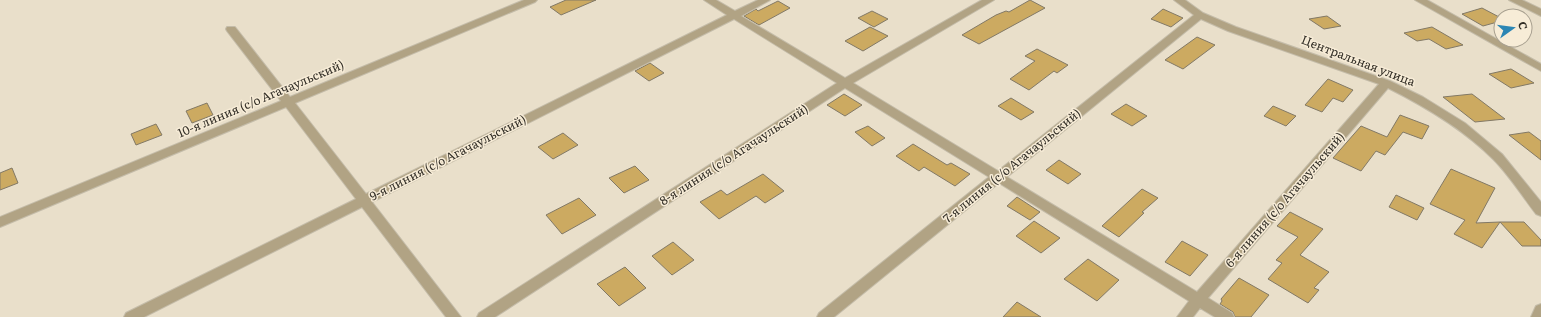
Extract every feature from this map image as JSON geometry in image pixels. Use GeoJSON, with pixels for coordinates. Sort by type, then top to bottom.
{"type":"FeatureCollection","features":[{"type":"Feature","properties":{"kind":"street","name":"10-я линия (с/о Агачаульский)"},"geometry":{"type":"LineString","coordinates":[[0,222],[532,0]]}},
{"type":"Feature","properties":{"kind":"street"},"geometry":{"type":"LineString","coordinates":[[709,0],[997,178],[1226,317]]}},
{"type":"Feature","properties":{"kind":"street","name":"9-я линия (с/о Агачаульский)"},"geometry":{"type":"LineString","coordinates":[[131,317],[765,0]]}},
{"type":"Feature","properties":{"kind":"street","name":"8-я линия (с/о Агачаульский)"},"geometry":{"type":"LineString","coordinates":[[484,317],[845,83],[989,0]]}},
{"type":"Feature","properties":{"kind":"street","name":"Центральная улица"},"geometry":{"type":"LineString","coordinates":[[1179,0],[1200,15],[1232,29],[1386,83],[1419,99],[1461,126],[1498,157],[1541,211]]}},
{"type":"Feature","properties":{"kind":"street"},"geometry":{"type":"LineString","coordinates":[[1420,0],[1541,68]]}},
{"type":"Feature","properties":{"kind":"street"},"geometry":{"type":"LineString","coordinates":[[1514,0],[1541,14]]}},
{"type":"Feature","properties":{"kind":"street","name":"7-я линия (с/о Агачаульский)"},"geometry":{"type":"LineString","coordinates":[[824,317],[1200,15]]}},
{"type":"Feature","properties":{"kind":"street"},"geometry":{"type":"LineString","coordinates":[[231,29],[454,317]]}},
{"type":"Feature","properties":{"kind":"street","name":"6-я линия (с/о Агачаульский)"},"geometry":{"type":"LineString","coordinates":[[1184,317],[1386,83]]}},
{"type":"Feature","properties":{"kind":"street"},"geometry":{"type":"LineString","coordinates":[[1538,317],[1541,310]]}},
{"type":"Feature","properties":{"kind":"building"},"geometry":{"type":"Polygon","coordinates":[[[566,0],[596,0],[561,15],[550,7],[566,0]]]}},
{"type":"Feature","properties":{"kind":"building"},"geometry":{"type":"Polygon","coordinates":[[[1030,0],[1045,8],[979,44],[962,35],[996,15],[1006,11],[1009,12],[1030,0]]]}},
{"type":"Feature","properties":{"kind":"building"},"geometry":{"type":"Polygon","coordinates":[[[778,1],[790,8],[759,25],[744,16],[756,9],[758,11],[778,1]]]}},
{"type":"Feature","properties":{"kind":"building"},"geometry":{"type":"Polygon","coordinates":[[[1482,8],[1493,14],[1493,23],[1483,26],[1462,14],[1482,8]]]}},
{"type":"Feature","properties":{"kind":"building"},"geometry":{"type":"Polygon","coordinates":[[[1163,9],[1183,18],[1171,27],[1151,19],[1163,9]]]}},
{"type":"Feature","properties":{"kind":"building"},"geometry":{"type":"Polygon","coordinates":[[[872,11],[888,19],[874,27],[858,18],[872,11]]]}},
{"type":"Feature","properties":{"kind":"building"},"geometry":{"type":"Polygon","coordinates":[[[1327,16],[1341,26],[1324,29],[1309,19],[1327,16]]]}},
{"type":"Feature","properties":{"kind":"building"},"geometry":{"type":"Polygon","coordinates":[[[870,27],[888,36],[863,51],[845,41],[870,27]]]}},
{"type":"Feature","properties":{"kind":"building"},"geometry":{"type":"Polygon","coordinates":[[[1432,27],[1463,45],[1446,49],[1429,39],[1417,41],[1404,33],[1432,27]]]}},
{"type":"Feature","properties":{"kind":"building"},"geometry":{"type":"Polygon","coordinates":[[[1197,37],[1215,45],[1183,69],[1165,60],[1197,37]]]}},
{"type":"Feature","properties":{"kind":"building"},"geometry":{"type":"Polygon","coordinates":[[[1037,49],[1068,65],[1057,73],[1054,71],[1029,90],[1010,79],[1035,61],[1025,56],[1037,49]]]}},
{"type":"Feature","properties":{"kind":"building"},"geometry":{"type":"Polygon","coordinates":[[[650,63],[664,73],[649,81],[635,71],[650,63]]]}},
{"type":"Feature","properties":{"kind":"building"},"geometry":{"type":"Polygon","coordinates":[[[1511,69],[1534,83],[1511,88],[1489,74],[1511,69]]]}},
{"type":"Feature","properties":{"kind":"building"},"geometry":{"type":"Polygon","coordinates":[[[1328,79],[1353,90],[1343,102],[1333,98],[1322,112],[1305,105],[1328,79]]]}},
{"type":"Feature","properties":{"kind":"building"},"geometry":{"type":"Polygon","coordinates":[[[844,94],[862,105],[845,116],[827,105],[844,94]]]}},
{"type":"Feature","properties":{"kind":"building"},"geometry":{"type":"Polygon","coordinates":[[[1472,94],[1505,119],[1475,122],[1443,97],[1472,94]]]}},
{"type":"Feature","properties":{"kind":"building"},"geometry":{"type":"Polygon","coordinates":[[[1011,98],[1034,112],[1021,120],[998,106],[1011,98]]]}},
{"type":"Feature","properties":{"kind":"building"},"geometry":{"type":"Polygon","coordinates":[[[207,103],[213,115],[192,123],[186,111],[207,103]]]}},
{"type":"Feature","properties":{"kind":"building"},"geometry":{"type":"Polygon","coordinates":[[[1126,104],[1147,116],[1132,126],[1111,114],[1126,104]]]}},
{"type":"Feature","properties":{"kind":"building"},"geometry":{"type":"Polygon","coordinates":[[[1273,106],[1296,116],[1286,126],[1264,116],[1273,106]]]}},
{"type":"Feature","properties":{"kind":"building"},"geometry":{"type":"Polygon","coordinates":[[[1400,115],[1429,126],[1422,139],[1403,132],[1385,155],[1376,151],[1361,171],[1333,158],[1361,126],[1387,137],[1400,115]]]}},
{"type":"Feature","properties":{"kind":"building"},"geometry":{"type":"Polygon","coordinates":[[[156,124],[162,135],[136,145],[131,134],[156,124]]]}},
{"type":"Feature","properties":{"kind":"building"},"geometry":{"type":"Polygon","coordinates":[[[868,126],[885,138],[872,146],[855,132],[868,126]]]}},
{"type":"Feature","properties":{"kind":"building"},"geometry":{"type":"Polygon","coordinates":[[[1529,132],[1541,141],[1541,160],[1509,135],[1529,132]]]}},
{"type":"Feature","properties":{"kind":"building"},"geometry":{"type":"Polygon","coordinates":[[[563,133],[578,145],[553,159],[538,147],[563,133]]]}},
{"type":"Feature","properties":{"kind":"building"},"geometry":{"type":"Polygon","coordinates":[[[913,144],[947,165],[951,163],[970,174],[955,186],[924,167],[919,171],[896,156],[913,144]]]}},
{"type":"Feature","properties":{"kind":"building"},"geometry":{"type":"Polygon","coordinates":[[[1059,160],[1081,174],[1068,184],[1046,170],[1059,160]]]}},
{"type":"Feature","properties":{"kind":"building"},"geometry":{"type":"Polygon","coordinates":[[[635,166],[649,180],[624,193],[609,178],[635,166]]]}},
{"type":"Feature","properties":{"kind":"building"},"geometry":{"type":"Polygon","coordinates":[[[12,168],[18,183],[0,190],[0,173],[12,168]]]}},
{"type":"Feature","properties":{"kind":"building"},"geometry":{"type":"Polygon","coordinates":[[[1451,169],[1495,188],[1476,223],[1500,222],[1482,248],[1454,234],[1465,220],[1430,204],[1451,169]]]}},
{"type":"Feature","properties":{"kind":"building"},"geometry":{"type":"Polygon","coordinates":[[[763,174],[784,191],[765,203],[756,196],[719,219],[700,202],[721,190],[727,195],[763,174]]]}},
{"type":"Feature","properties":{"kind":"building"},"geometry":{"type":"Polygon","coordinates":[[[1142,189],[1158,198],[1142,212],[1144,213],[1119,237],[1102,226],[1142,189]]]}},
{"type":"Feature","properties":{"kind":"building"},"geometry":{"type":"Polygon","coordinates":[[[1396,195],[1424,208],[1417,220],[1389,207],[1396,195]]]}},
{"type":"Feature","properties":{"kind":"building"},"geometry":{"type":"Polygon","coordinates":[[[1017,197],[1040,212],[1030,220],[1007,206],[1017,197]]]}},
{"type":"Feature","properties":{"kind":"building"},"geometry":{"type":"Polygon","coordinates":[[[579,198],[596,215],[562,234],[546,215],[579,198]]]}},
{"type":"Feature","properties":{"kind":"building"},"geometry":{"type":"Polygon","coordinates":[[[1290,212],[1323,229],[1300,255],[1329,272],[1314,288],[1319,290],[1308,303],[1268,279],[1282,263],[1276,260],[1298,237],[1277,226],[1290,212]]]}},
{"type":"Feature","properties":{"kind":"building"},"geometry":{"type":"Polygon","coordinates":[[[1034,221],[1060,238],[1041,253],[1016,236],[1034,221]]]}},
{"type":"Feature","properties":{"kind":"building"},"geometry":{"type":"Polygon","coordinates":[[[1500,222],[1524,222],[1541,240],[1541,246],[1522,246],[1500,222]]]}},
{"type":"Feature","properties":{"kind":"building"},"geometry":{"type":"Polygon","coordinates":[[[1182,241],[1208,255],[1190,276],[1165,262],[1182,241]]]}},
{"type":"Feature","properties":{"kind":"building"},"geometry":{"type":"Polygon","coordinates":[[[673,242],[694,260],[672,275],[652,256],[673,242]]]}},
{"type":"Feature","properties":{"kind":"building"},"geometry":{"type":"Polygon","coordinates":[[[1088,259],[1119,280],[1097,301],[1064,279],[1088,259]]]}},
{"type":"Feature","properties":{"kind":"building"},"geometry":{"type":"Polygon","coordinates":[[[625,267],[646,288],[619,306],[597,284],[625,267]]]}},
{"type":"Feature","properties":{"kind":"building"},"geometry":{"type":"Polygon","coordinates":[[[1239,278],[1269,295],[1251,317],[1235,317],[1233,312],[1220,304],[1222,301],[1221,299],[1239,278]]]}},
{"type":"Feature","properties":{"kind":"building"},"geometry":{"type":"Polygon","coordinates":[[[1017,302],[1041,317],[1003,317],[1017,302]]]}}]}
